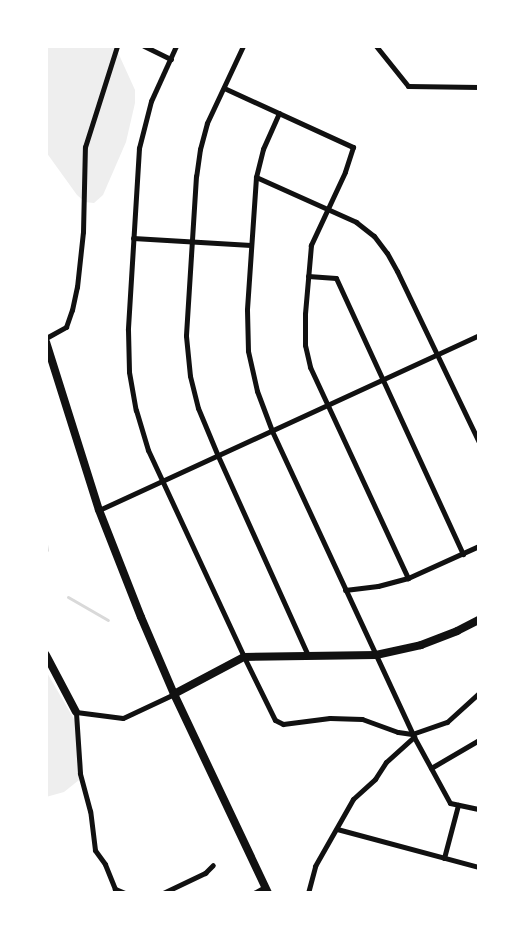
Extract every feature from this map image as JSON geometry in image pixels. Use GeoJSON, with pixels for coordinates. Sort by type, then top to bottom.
{"type":"FeatureCollection","features":[{"type":"Feature","properties":{"kind":"street"},"geometry":{"type":"LineString","coordinates":[[117,46],[85,147],[83,232],[72,310],[66,327],[46,340],[99,510],[174,694],[266,890],[254,893]]}},
{"type":"Feature","properties":{"kind":"street"},"geometry":{"type":"LineString","coordinates":[[144,46],[170,59]]}},
{"type":"Feature","properties":{"kind":"street"},"geometry":{"type":"LineString","coordinates":[[176,46],[144,124],[139,148],[128,330],[129,372],[136,410],[148,450],[275,720],[283,724],[330,718],[362,719],[413,736]]}},
{"type":"Feature","properties":{"kind":"street"},"geometry":{"type":"LineString","coordinates":[[243,46],[208,123],[200,149],[186,336],[190,376],[198,408],[218,456],[308,655]]}},
{"type":"Feature","properties":{"kind":"street"},"geometry":{"type":"LineString","coordinates":[[376,46],[408,86],[479,87]]}},
{"type":"Feature","properties":{"kind":"street"},"geometry":{"type":"LineString","coordinates":[[224,88],[353,148],[345,172],[311,245],[305,345],[310,367],[408,578]]}},
{"type":"Feature","properties":{"kind":"street"},"geometry":{"type":"LineString","coordinates":[[279,113],[263,149],[256,177],[247,310],[248,351],[256,391],[272,431],[413,736],[450,803],[479,809]]}},
{"type":"Feature","properties":{"kind":"street"},"geometry":{"type":"LineString","coordinates":[[256,177],[356,222],[374,236],[387,253],[438,354],[479,442]]}},
{"type":"Feature","properties":{"kind":"street"},"geometry":{"type":"LineString","coordinates":[[133,238],[251,245]]}},
{"type":"Feature","properties":{"kind":"street"},"geometry":{"type":"LineString","coordinates":[[308,276],[336,278],[463,554]]}},
{"type":"Feature","properties":{"kind":"street"},"geometry":{"type":"LineString","coordinates":[[99,510],[479,335]]}},
{"type":"Feature","properties":{"kind":"street"},"geometry":{"type":"LineString","coordinates":[[345,590],[378,586],[408,578],[479,546]]}},
{"type":"Feature","properties":{"kind":"street"},"geometry":{"type":"LineString","coordinates":[[76,712],[123,718],[174,694],[244,657],[376,655],[421,644],[457,632],[479,620]]}},
{"type":"Feature","properties":{"kind":"street"},"geometry":{"type":"LineString","coordinates":[[46,655],[76,712],[80,773],[90,811],[95,850],[105,864],[115,888],[124,893]]}},
{"type":"Feature","properties":{"kind":"street"},"geometry":{"type":"LineString","coordinates":[[308,893],[315,866],[353,799],[375,778],[386,762],[413,736],[447,722],[479,692]]}},
{"type":"Feature","properties":{"kind":"street"},"geometry":{"type":"LineString","coordinates":[[431,768],[479,740]]}},
{"type":"Feature","properties":{"kind":"street"},"geometry":{"type":"LineString","coordinates":[[444,858],[458,805]]}},
{"type":"Feature","properties":{"kind":"street"},"geometry":{"type":"LineString","coordinates":[[337,829],[479,867]]}},
{"type":"Feature","properties":{"kind":"street"},"geometry":{"type":"LineString","coordinates":[[163,893],[205,873],[213,865]]}},
{"type":"Feature","properties":{"kind":"street"},"geometry":{"type":"LineString","coordinates":[[110,893],[115,888]]}},
{"type":"Feature","properties":{"kind":"shaded area"},"geometry":{"type":"Polygon","coordinates":[[[46,46],[115,46],[135,90],[135,103],[126,142],[103,195],[94,203],[85,202],[77,195],[46,152],[46,46]]]}},
{"type":"Feature","properties":{"kind":"shaded area"},"geometry":{"type":"Polygon","coordinates":[[[46,671],[78,726],[83,766],[79,780],[64,792],[46,797],[46,671]]]}},
{"type":"Feature","properties":{"kind":"waterway"},"geometry":{"type":"LineString","coordinates":[[46,544],[47,550]]}},
{"type":"Feature","properties":{"kind":"waterway"},"geometry":{"type":"LineString","coordinates":[[68,597],[108,620]]}}]}
